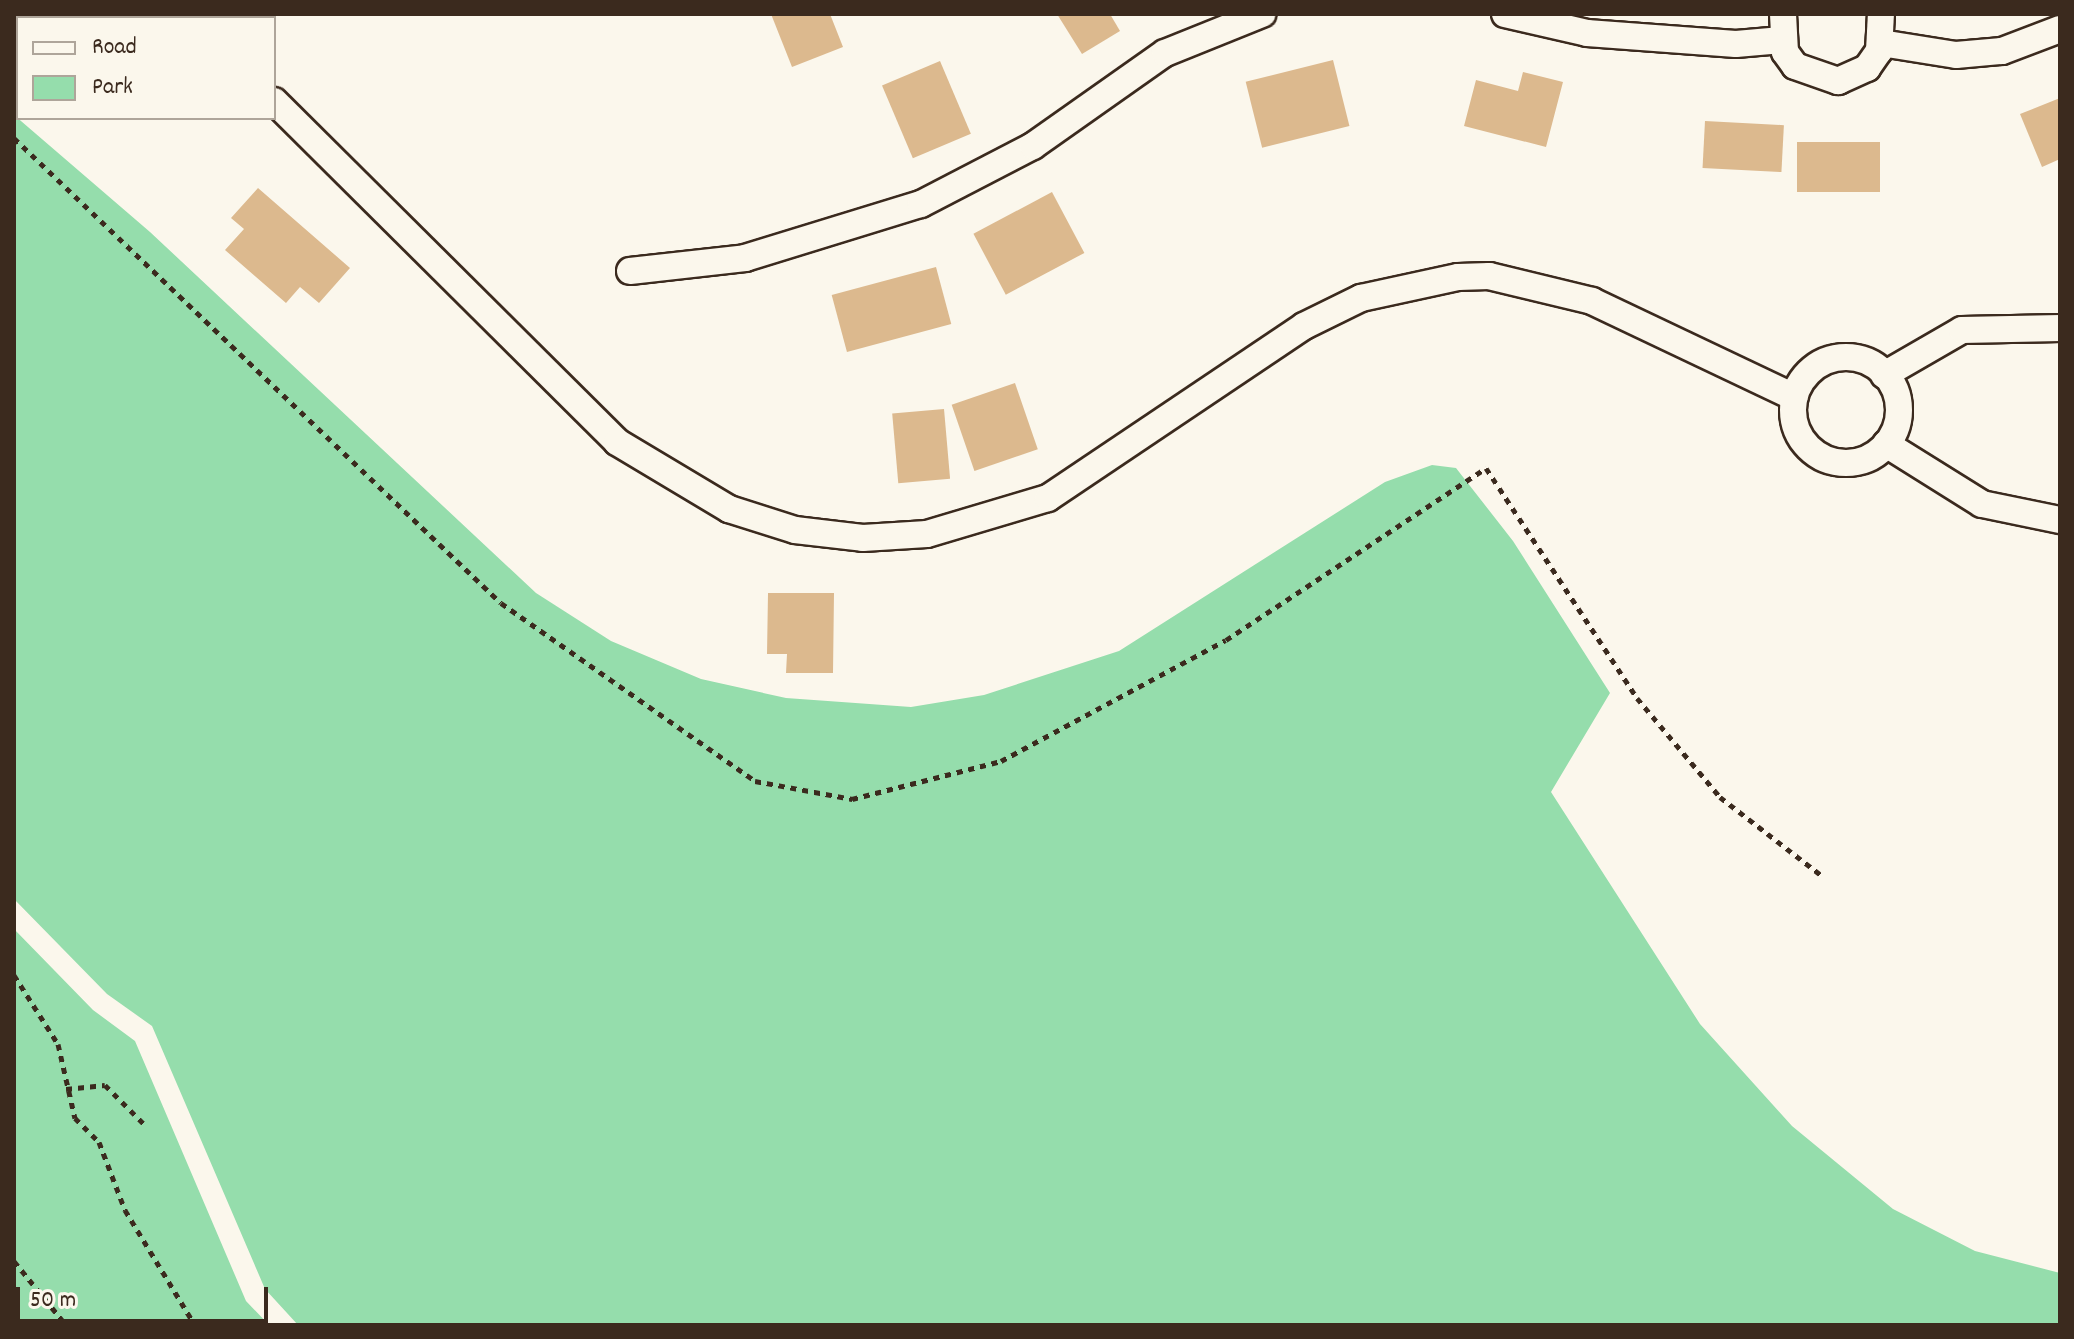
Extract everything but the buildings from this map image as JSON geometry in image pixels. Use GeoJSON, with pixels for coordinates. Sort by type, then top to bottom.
{"type":"FeatureCollection","features":[{"type":"Feature","properties":{"kind":"street"},"geometry":{"type":"LineString","coordinates":[[630,271],[745,258],[921,204],[1033,146],[1165,53],[1262,14]]}},
{"type":"Feature","properties":{"kind":"street"},"geometry":{"type":"LineString","coordinates":[[1505,14],[1587,33],[1736,44],[1783,27],[1795,66],[1838,81],[1867,68],[1881,43],[1881,14]]}},
{"type":"Feature","properties":{"kind":"street"},"geometry":{"type":"LineString","coordinates":[[1881,43],[1956,55],[2002,51],[2060,29]]}},
{"type":"Feature","properties":{"kind":"street"},"geometry":{"type":"LineString","coordinates":[[276,103],[617,442],[715,502],[795,530],[863,538],[927,534],[1048,498],[1304,326],[1361,298],[1458,277],[1489,276],[1592,301],[1794,397]]}},
{"type":"Feature","properties":{"kind":"street"},"geometry":{"type":"LineString","coordinates":[[1884,375],[1962,330],[2060,328]]}},
{"type":"Feature","properties":{"kind":"street"},"geometry":{"type":"LineString","coordinates":[[1838,358],[1857,358],[1884,375],[1900,405],[1886,444],[1863,461],[1822,459],[1796,429],[1794,397],[1812,369],[1838,358]]}},
{"type":"Feature","properties":{"kind":"street"},"geometry":{"type":"LineString","coordinates":[[1886,444],[1982,504],[2060,520]]}},
{"type":"Feature","properties":{"kind":"path"},"geometry":{"type":"LineString","coordinates":[[14,138],[501,603],[755,781],[852,799],[1001,761],[1226,640],[1486,468],[1637,698],[1720,797],[1821,875]]}},
{"type":"Feature","properties":{"kind":"path"},"geometry":{"type":"LineString","coordinates":[[14,975],[58,1044],[75,1118],[99,1142],[125,1210],[195,1325]]}},
{"type":"Feature","properties":{"kind":"path"},"geometry":{"type":"LineString","coordinates":[[66,1089],[105,1085],[146,1126]]}},
{"type":"Feature","properties":{"kind":"path"},"geometry":{"type":"LineString","coordinates":[[14,1261],[66,1325]]}},
{"type":"Feature","properties":{"kind":"green space"},"geometry":{"type":"Polygon","coordinates":[[[14,115],[16,120],[20,120],[150,232],[536,593],[611,641],[701,679],[786,698],[911,707],[984,695],[1119,651],[1385,482],[1432,465],[1456,468],[1513,541],[1610,693],[1551,792],[1700,1024],[1792,1126],[1893,1209],[1975,1251],[2060,1273],[2060,1325],[298,1325],[265,1289],[152,1026],[107,994],[14,899],[14,115]]]}},
{"type":"Feature","properties":{"kind":"green space"},"geometry":{"type":"Polygon","coordinates":[[[14,929],[93,1010],[135,1041],[246,1301],[269,1325],[14,1325],[14,929]]]}}]}
